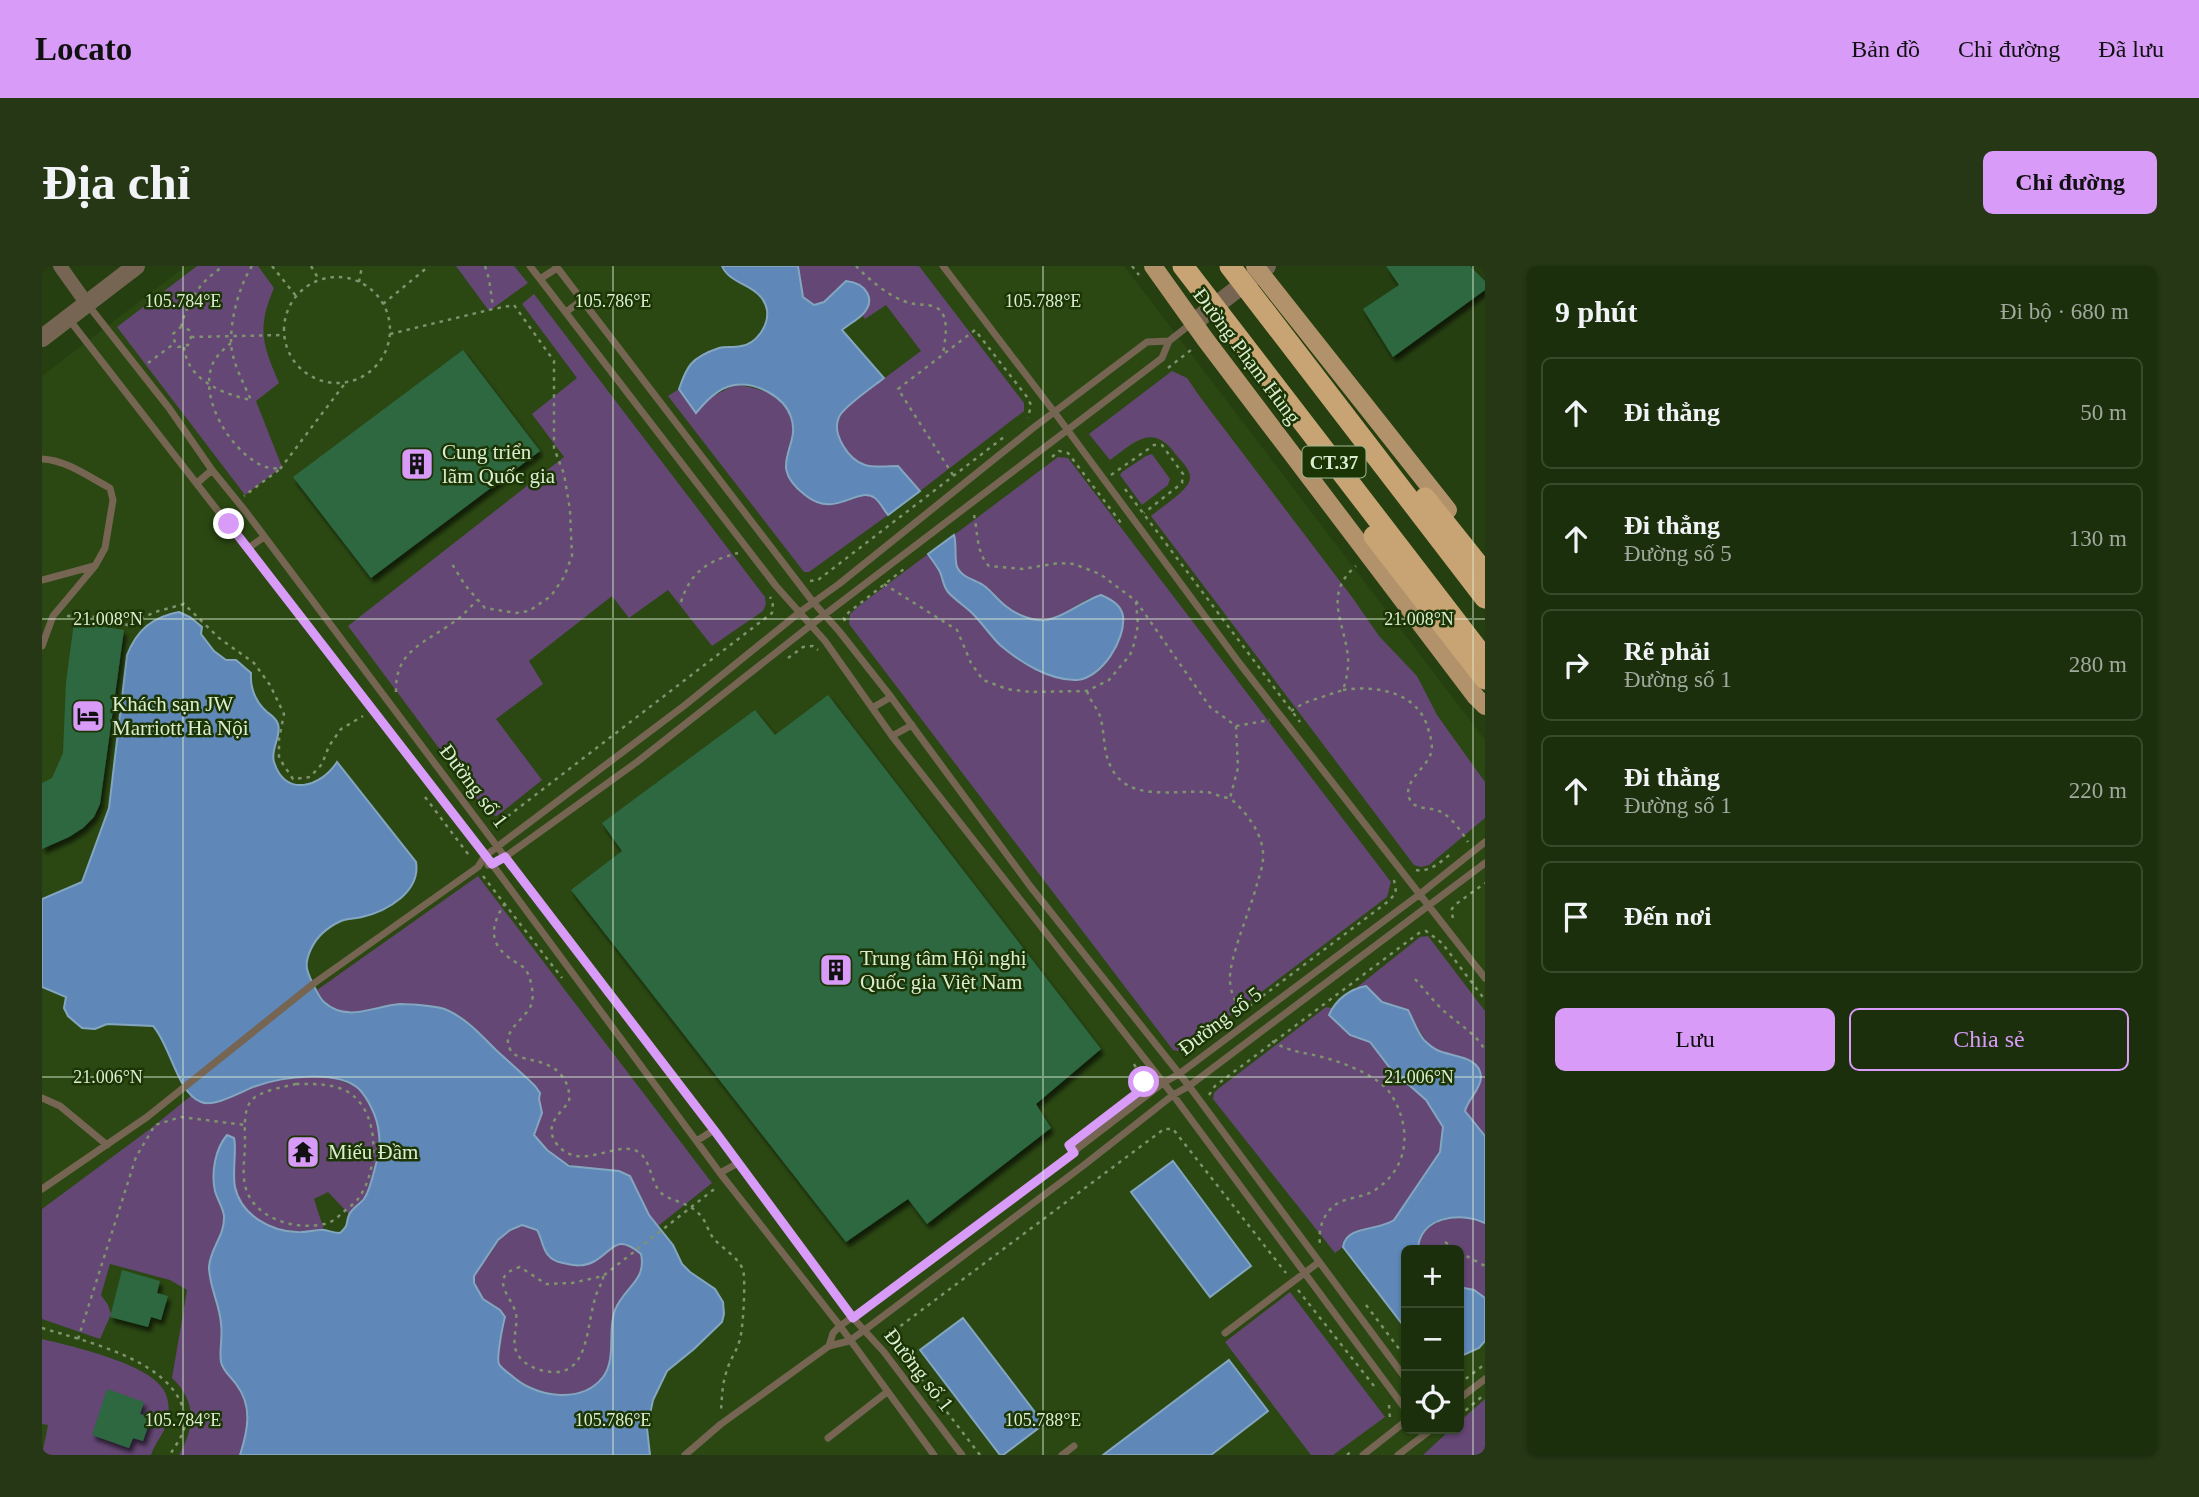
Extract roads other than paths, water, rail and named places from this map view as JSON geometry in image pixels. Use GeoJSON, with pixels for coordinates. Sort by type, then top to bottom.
{"type":"FeatureCollection","features":[{"type":"Feature","properties":{"kind":"highway"},"geometry":{"type":"LineString","coordinates":[[1171,266],[1227,344],[1485,679]]}},
{"type":"Feature","properties":{"kind":"highway","name":"CT.37"},"geometry":{"type":"LineString","coordinates":[[1183,266],[1485,659]]}},
{"type":"Feature","properties":{"kind":"highway","name":"CT.37"},"geometry":{"type":"LineString","coordinates":[[1230,266],[1485,598]]}},
{"type":"Feature","properties":{"kind":"highway"},"geometry":{"type":"LineString","coordinates":[[1257,267],[1425,498],[1485,573]]}},
{"type":"Feature","properties":{"kind":"main road","name":"Đường Phạm Hùng"},"geometry":{"type":"LineString","coordinates":[[1153,266],[1193,323],[1485,706]]}},
{"type":"Feature","properties":{"kind":"main road"},"geometry":{"type":"LineString","coordinates":[[1257,267],[1485,557]]}},
{"type":"Feature","properties":{"kind":"street"},"geometry":{"type":"LineString","coordinates":[[60,266],[87,304]]}},
{"type":"Feature","properties":{"kind":"street"},"geometry":{"type":"LineString","coordinates":[[42,338],[136,266]]}},
{"type":"Feature","properties":{"kind":"street"},"geometry":{"type":"LineString","coordinates":[[1193,323],[1257,267]]}},
{"type":"Feature","properties":{"kind":"lane"},"geometry":{"type":"LineString","coordinates":[[530,266],[776,586],[825,641],[892,736],[1173,1095],[1401,1403]]}},
{"type":"Feature","properties":{"kind":"lane"},"geometry":{"type":"LineString","coordinates":[[943,266],[1240,664],[1485,978]]}},
{"type":"Feature","properties":{"kind":"lane"},"geometry":{"type":"LineString","coordinates":[[540,279],[556,267],[582,300],[813,602],[912,724],[1030,886],[1189,1086],[1401,1372]]}},
{"type":"Feature","properties":{"kind":"lane"},"geometry":{"type":"LineString","coordinates":[[566,312],[582,300]]}},
{"type":"Feature","properties":{"kind":"lane","name":"Đường số 1"},"geometry":{"type":"LineString","coordinates":[[87,304],[169,408],[212,470],[714,1130],[853,1318],[866,1329],[962,1455]]}},
{"type":"Feature","properties":{"kind":"lane","name":"Đường số 1"},"geometry":{"type":"LineString","coordinates":[[68,317],[492,864],[720,1173],[840,1326],[934,1455]]}},
{"type":"Feature","properties":{"kind":"lane"},"geometry":{"type":"LineString","coordinates":[[478,867],[505,857],[637,762],[811,625],[1161,358],[1169,341],[1193,323]]}},
{"type":"Feature","properties":{"kind":"lane"},"geometry":{"type":"LineString","coordinates":[[42,1189],[147,1117],[313,984],[478,867],[485,856],[685,705],[1033,428],[1147,342],[1169,341]]}},
{"type":"Feature","properties":{"kind":"lane"},"geometry":{"type":"LineString","coordinates":[[42,459],[75,469],[110,488],[113,500],[105,548],[95,566],[53,616],[42,646]]}},
{"type":"Feature","properties":{"kind":"lane"},"geometry":{"type":"LineString","coordinates":[[197,484],[212,470]]}},
{"type":"Feature","properties":{"kind":"lane"},"geometry":{"type":"LineString","coordinates":[[247,549],[264,537]]}},
{"type":"Feature","properties":{"kind":"lane"},"geometry":{"type":"LineString","coordinates":[[42,580],[95,566]]}},
{"type":"Feature","properties":{"kind":"lane"},"geometry":{"type":"LineString","coordinates":[[872,708],[891,697]]}},
{"type":"Feature","properties":{"kind":"lane"},"geometry":{"type":"LineString","coordinates":[[685,705],[694,718]]}},
{"type":"Feature","properties":{"kind":"lane"},"geometry":{"type":"LineString","coordinates":[[892,736],[912,724]]}},
{"type":"Feature","properties":{"kind":"lane"},"geometry":{"type":"LineString","coordinates":[[625,751],[637,762]]}},
{"type":"Feature","properties":{"kind":"lane"},"geometry":{"type":"LineString","coordinates":[[955,817],[970,806]]}},
{"type":"Feature","properties":{"kind":"lane","name":"Đường số 5"},"geometry":{"type":"LineString","coordinates":[[840,1326],[1420,894],[1485,842]]}},
{"type":"Feature","properties":{"kind":"lane","name":"Đường số 5"},"geometry":{"type":"LineString","coordinates":[[849,1341],[1485,863]]}},
{"type":"Feature","properties":{"kind":"lane"},"geometry":{"type":"LineString","coordinates":[[559,954],[572,945]]}},
{"type":"Feature","properties":{"kind":"lane"},"geometry":{"type":"LineString","coordinates":[[581,984],[595,975]]}},
{"type":"Feature","properties":{"kind":"lane"},"geometry":{"type":"LineString","coordinates":[[642,1066],[654,1054]]}},
{"type":"Feature","properties":{"kind":"lane"},"geometry":{"type":"LineString","coordinates":[[659,1088],[672,1077]]}},
{"type":"Feature","properties":{"kind":"lane"},"geometry":{"type":"LineString","coordinates":[[42,1098],[60,1107],[107,1145]]}},
{"type":"Feature","properties":{"kind":"lane"},"geometry":{"type":"LineString","coordinates":[[698,1140],[714,1130]]}},
{"type":"Feature","properties":{"kind":"lane"},"geometry":{"type":"LineString","coordinates":[[720,1173],[738,1163]]}},
{"type":"Feature","properties":{"kind":"lane"},"geometry":{"type":"LineString","coordinates":[[1224,1333],[1319,1262]]}},
{"type":"Feature","properties":{"kind":"lane"},"geometry":{"type":"LineString","coordinates":[[828,1346],[833,1333],[840,1326]]}},
{"type":"Feature","properties":{"kind":"lane"},"geometry":{"type":"LineString","coordinates":[[685,1455],[721,1424],[828,1346],[849,1341]]}},
{"type":"Feature","properties":{"kind":"lane"},"geometry":{"type":"LineString","coordinates":[[1464,1395],[1485,1379]]}},
{"type":"Feature","properties":{"kind":"lane"},"geometry":{"type":"LineString","coordinates":[[828,1438],[887,1392]]}},
{"type":"Feature","properties":{"kind":"lane"},"geometry":{"type":"LineString","coordinates":[[1363,1455],[1401,1425]]}},
{"type":"Feature","properties":{"kind":"lane"},"geometry":{"type":"LineString","coordinates":[[1398,1455],[1420,1434]]}},
{"type":"Feature","properties":{"kind":"lane"},"geometry":{"type":"LineString","coordinates":[[1062,1455],[1074,1446]]}},
{"type":"Feature","properties":{"kind":"water"},"geometry":{"type":"Polygon","coordinates":[[[722,266],[798,266],[803,297],[814,305],[824,302],[846,281],[864,289],[869,298],[866,310],[842,330],[884,378],[842,413],[837,431],[843,446],[853,458],[865,465],[898,466],[920,491],[888,515],[875,498],[868,495],[826,504],[816,502],[805,495],[787,474],[787,456],[793,428],[791,417],[776,397],[760,388],[742,385],[728,387],[713,396],[696,413],[679,389],[689,367],[715,349],[747,345],[756,338],[766,322],[767,310],[764,301],[753,290],[726,273],[722,266]]]}},
{"type":"Feature","properties":{"kind":"water"},"geometry":{"type":"Polygon","coordinates":[[[954,535],[959,571],[983,585],[1004,605],[1021,615],[1047,620],[1101,595],[1115,602],[1122,612],[1123,625],[1116,646],[1103,665],[1086,678],[1077,680],[1056,677],[1036,669],[1000,645],[972,613],[948,592],[940,572],[928,554],[954,535]]]}},
{"type":"Feature","properties":{"kind":"water"},"geometry":{"type":"Polygon","coordinates":[[[179,612],[190,617],[202,627],[201,634],[214,651],[226,660],[236,660],[251,673],[256,699],[278,724],[273,757],[279,773],[286,781],[304,785],[313,782],[322,778],[337,762],[416,862],[413,882],[400,898],[372,914],[341,921],[327,929],[313,944],[307,967],[322,1000],[333,1008],[351,1012],[400,1004],[431,1006],[447,1010],[467,1023],[540,1093],[542,1113],[534,1135],[547,1150],[569,1166],[619,1171],[630,1176],[649,1215],[673,1245],[682,1264],[715,1289],[723,1302],[722,1322],[667,1371],[653,1400],[647,1428],[650,1455],[240,1455],[247,1427],[247,1410],[241,1392],[221,1362],[220,1317],[209,1267],[224,1223],[214,1184],[215,1162],[220,1147],[227,1135],[234,1138],[235,1187],[243,1206],[258,1220],[287,1231],[321,1230],[340,1233],[346,1226],[350,1213],[368,1191],[378,1157],[379,1135],[374,1114],[363,1093],[349,1083],[337,1079],[309,1077],[280,1080],[256,1086],[213,1103],[201,1102],[186,1089],[153,1026],[107,1024],[95,1029],[82,1028],[68,1016],[64,1008],[66,997],[42,987],[42,899],[82,882],[109,808],[127,655],[136,638],[147,626],[169,614],[179,612]],[[522,1225],[510,1230],[498,1240],[474,1276],[474,1283],[483,1299],[500,1310],[505,1317],[498,1356],[501,1367],[521,1383],[544,1393],[557,1395],[583,1392],[594,1386],[607,1370],[615,1310],[638,1278],[642,1263],[641,1254],[620,1244],[587,1264],[561,1263],[548,1255],[537,1230],[522,1225]]]}},
{"type":"Feature","properties":{"kind":"water"},"geometry":{"type":"Polygon","coordinates":[[[1366,986],[1382,1002],[1408,1010],[1425,1041],[1437,1050],[1476,1064],[1481,1077],[1465,1111],[1485,1136],[1485,1223],[1464,1218],[1442,1220],[1425,1230],[1419,1245],[1401,1245],[1401,1322],[1343,1247],[1350,1235],[1394,1220],[1440,1152],[1443,1127],[1426,1100],[1390,1068],[1370,1042],[1350,1035],[1329,1015],[1335,1004],[1354,990],[1366,986]]]}},
{"type":"Feature","properties":{"kind":"water"},"geometry":{"type":"Polygon","coordinates":[[[1173,1161],[1251,1266],[1210,1297],[1131,1192],[1173,1161]]]}},
{"type":"Feature","properties":{"kind":"water"},"geometry":{"type":"Polygon","coordinates":[[[1464,1288],[1474,1290],[1485,1298],[1485,1341],[1479,1348],[1464,1355],[1464,1288]]]}},
{"type":"Feature","properties":{"kind":"water"},"geometry":{"type":"Polygon","coordinates":[[[963,1318],[1044,1424],[1003,1455],[1000,1455],[920,1350],[963,1318]]]}},
{"type":"Feature","properties":{"kind":"water"},"geometry":{"type":"Polygon","coordinates":[[[1229,1360],[1268,1411],[1211,1455],[1103,1455],[1229,1360]]]}},
{"type":"Feature","properties":{"kind":"place","name":"Cung triển lãm Quốc gia"},"geometry":{"type":"Point","coordinates":[417,464]}},
{"type":"Feature","properties":{"kind":"place","name":"Khách sạn JW Marriott Hà Nội"},"geometry":{"type":"Point","coordinates":[88,716]}},
{"type":"Feature","properties":{"kind":"place","name":"Trung tâm Hội nghị Quốc gia Việt Nam"},"geometry":{"type":"Point","coordinates":[836,970]}},
{"type":"Feature","properties":{"kind":"place","name":"Miếu Đầm"},"geometry":{"type":"Point","coordinates":[303,1152]}}]}
